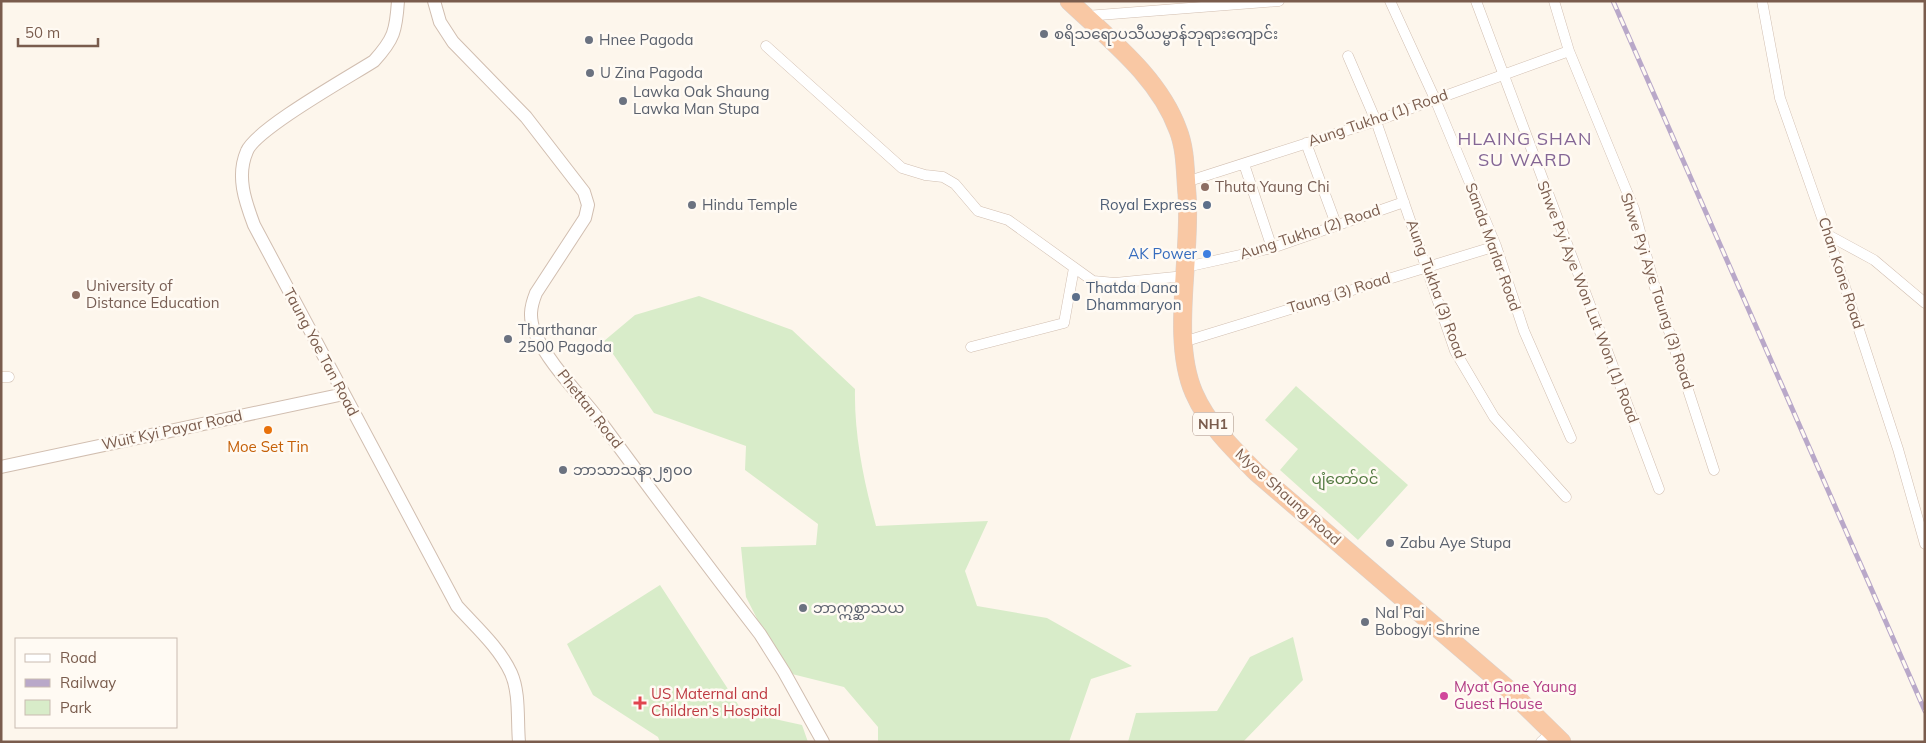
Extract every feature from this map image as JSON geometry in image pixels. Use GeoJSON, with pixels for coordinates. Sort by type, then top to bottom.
{"type":"FeatureCollection","features":[{"type":"Feature","properties":{"kind":"highway","name":"Myoe Shaung Road"},"geometry":{"type":"LineString","coordinates":[[1069,1],[1129,57],[1148,79],[1170,113],[1183,147],[1189,234],[1183,342],[1194,394],[1220,435],[1257,473],[1501,683],[1552,739]]}},
{"type":"Feature","properties":{"kind":"street","name":"Taung Yoe Tan Road"},"geometry":{"type":"LineString","coordinates":[[398,1],[396,30],[374,61],[261,133],[247,150],[241,171],[244,197],[254,225],[457,606],[498,652],[511,673],[516,692],[519,742]]}},
{"type":"Feature","properties":{"kind":"street","name":"Phettan Road"},"geometry":{"type":"LineString","coordinates":[[434,1],[440,22],[453,42],[526,117],[584,192],[588,206],[584,218],[536,293],[530,306],[530,319],[535,334],[551,360],[590,407],[760,634],[784,672],[823,742]]}},
{"type":"Feature","properties":{"kind":"street"},"geometry":{"type":"LineString","coordinates":[[1085,16],[1278,1]]}},
{"type":"Feature","properties":{"kind":"street","name":"Sanda Marlar Road"},"geometry":{"type":"LineString","coordinates":[[1390,1],[1435,99],[1496,246],[1524,331],[1571,438]]}},
{"type":"Feature","properties":{"kind":"street","name":"Shwe Pyi Aye Won Lut Won (1) Road"},"geometry":{"type":"LineString","coordinates":[[1476,1],[1658,489]]}},
{"type":"Feature","properties":{"kind":"street","name":"Shwe Pyi Aye Taung (3) Road"},"geometry":{"type":"LineString","coordinates":[[1554,1],[1569,51],[1634,209],[1655,288],[1714,470]]}},
{"type":"Feature","properties":{"kind":"street","name":"Chan Kone Road"},"geometry":{"type":"LineString","coordinates":[[1762,1],[1780,98],[1828,235],[1898,449],[1925,544]]}},
{"type":"Feature","properties":{"kind":"street","name":"Aung Tukha (2) Road"},"geometry":{"type":"LineString","coordinates":[[766,46],[902,168],[925,175],[943,177],[955,184],[978,211],[1008,220],[1093,280],[1115,283],[1186,271],[1272,248],[1336,224],[1404,202]]}},
{"type":"Feature","properties":{"kind":"street","name":"Aung Tukha (1) Road"},"geometry":{"type":"LineString","coordinates":[[1186,182],[1376,121],[1569,51]]}},
{"type":"Feature","properties":{"kind":"street","name":"Aung Tukha (3) Road"},"geometry":{"type":"LineString","coordinates":[[1348,56],[1376,121],[1455,351],[1494,417],[1566,497]]}},
{"type":"Feature","properties":{"kind":"street"},"geometry":{"type":"LineString","coordinates":[[1306,143],[1336,224]]}},
{"type":"Feature","properties":{"kind":"street"},"geometry":{"type":"LineString","coordinates":[[1244,164],[1272,248]]}},
{"type":"Feature","properties":{"kind":"street"},"geometry":{"type":"LineString","coordinates":[[1828,235],[1874,260],[1925,303]]}},
{"type":"Feature","properties":{"kind":"street","name":"Taung (3) Road"},"geometry":{"type":"LineString","coordinates":[[1183,342],[1496,246]]}},
{"type":"Feature","properties":{"kind":"street"},"geometry":{"type":"LineString","coordinates":[[971,347],[1064,323],[1074,268]]}},
{"type":"Feature","properties":{"kind":"street","name":"Wuit Kyi Payar Road"},"geometry":{"type":"LineString","coordinates":[[1,467],[344,394]]}},
{"type":"Feature","properties":{"kind":"green space"},"geometry":{"type":"Polygon","coordinates":[[[699,296],[792,330],[855,389],[856,424],[861,458],[876,526],[988,521],[965,571],[977,606],[1047,618],[1132,666],[1091,679],[1069,742],[878,742],[878,727],[844,687],[784,672],[746,597],[741,547],[816,545],[818,524],[745,470],[746,446],[654,413],[604,341],[635,315],[699,296]]]}},
{"type":"Feature","properties":{"kind":"green space","name":"ပျံတော်ဝင်"},"geometry":{"type":"Polygon","coordinates":[[[1296,386],[1408,485],[1358,540],[1280,470],[1298,449],[1265,420],[1296,386]]]}},
{"type":"Feature","properties":{"kind":"green space"},"geometry":{"type":"Polygon","coordinates":[[[660,585],[743,712],[802,725],[808,742],[660,742],[658,737],[593,695],[567,644],[660,585]]]}},
{"type":"Feature","properties":{"kind":"green space"},"geometry":{"type":"Polygon","coordinates":[[[1293,637],[1303,680],[1243,742],[1128,742],[1136,713],[1217,711],[1250,657],[1293,637]]]}},
{"type":"Feature","properties":{"kind":"railway"},"geometry":{"type":"LineString","coordinates":[[1613,1],[1925,711]]}},
{"type":"Feature","properties":{"kind":"place","name":"စရိသရောပသီယမ္မာန်ဘုရားကျောင်း"},"geometry":{"type":"Point","coordinates":[1044,34]}},
{"type":"Feature","properties":{"kind":"place","name":"Hnee Pagoda"},"geometry":{"type":"Point","coordinates":[589,40]}},
{"type":"Feature","properties":{"kind":"place","name":"U Zina Pagoda"},"geometry":{"type":"Point","coordinates":[590,73]}},
{"type":"Feature","properties":{"kind":"place","name":"Lawka Oak Shaung Lawka Man Stupa"},"geometry":{"type":"Point","coordinates":[623,101]}},
{"type":"Feature","properties":{"kind":"place","name":"Thuta Yaung Chi"},"geometry":{"type":"Point","coordinates":[1205,187]}},
{"type":"Feature","properties":{"kind":"place","name":"Hindu Temple"},"geometry":{"type":"Point","coordinates":[692,205]}},
{"type":"Feature","properties":{"kind":"place","name":"Royal Express"},"geometry":{"type":"Point","coordinates":[1207,205]}},
{"type":"Feature","properties":{"kind":"place","name":"AK Power"},"geometry":{"type":"Point","coordinates":[1207,254]}},
{"type":"Feature","properties":{"kind":"place","name":"University of Distance Education"},"geometry":{"type":"Point","coordinates":[76,295]}},
{"type":"Feature","properties":{"kind":"place","name":"Thatda Dana Dhammaryon"},"geometry":{"type":"Point","coordinates":[1076,297]}},
{"type":"Feature","properties":{"kind":"place","name":"Tharthanar 2500 Pagoda"},"geometry":{"type":"Point","coordinates":[508,339]}},
{"type":"Feature","properties":{"kind":"place","name":"Moe Set Tin"},"geometry":{"type":"Point","coordinates":[268,430]}},
{"type":"Feature","properties":{"kind":"place","name":"ဘာသာသနာ၂၅၀၀"},"geometry":{"type":"Point","coordinates":[563,470]}},
{"type":"Feature","properties":{"kind":"place","name":"Zabu Aye Stupa"},"geometry":{"type":"Point","coordinates":[1390,543]}},
{"type":"Feature","properties":{"kind":"place","name":"ဘာဣစ္ဆာသယ"},"geometry":{"type":"Point","coordinates":[803,608]}},
{"type":"Feature","properties":{"kind":"place","name":"Nal Pai Bobogyi Shrine"},"geometry":{"type":"Point","coordinates":[1365,622]}},
{"type":"Feature","properties":{"kind":"place","name":"Myat Gone Yaung Guest House"},"geometry":{"type":"Point","coordinates":[1444,696]}},
{"type":"Feature","properties":{"kind":"place","name":"US Maternal and Children's Hospital"},"geometry":{"type":"Point","coordinates":[640,703]}},
{"type":"Feature","properties":{"kind":"district","name":"HLAING SHAN SU WARD"},"geometry":{"type":"Point","coordinates":[1525,149]}}]}
